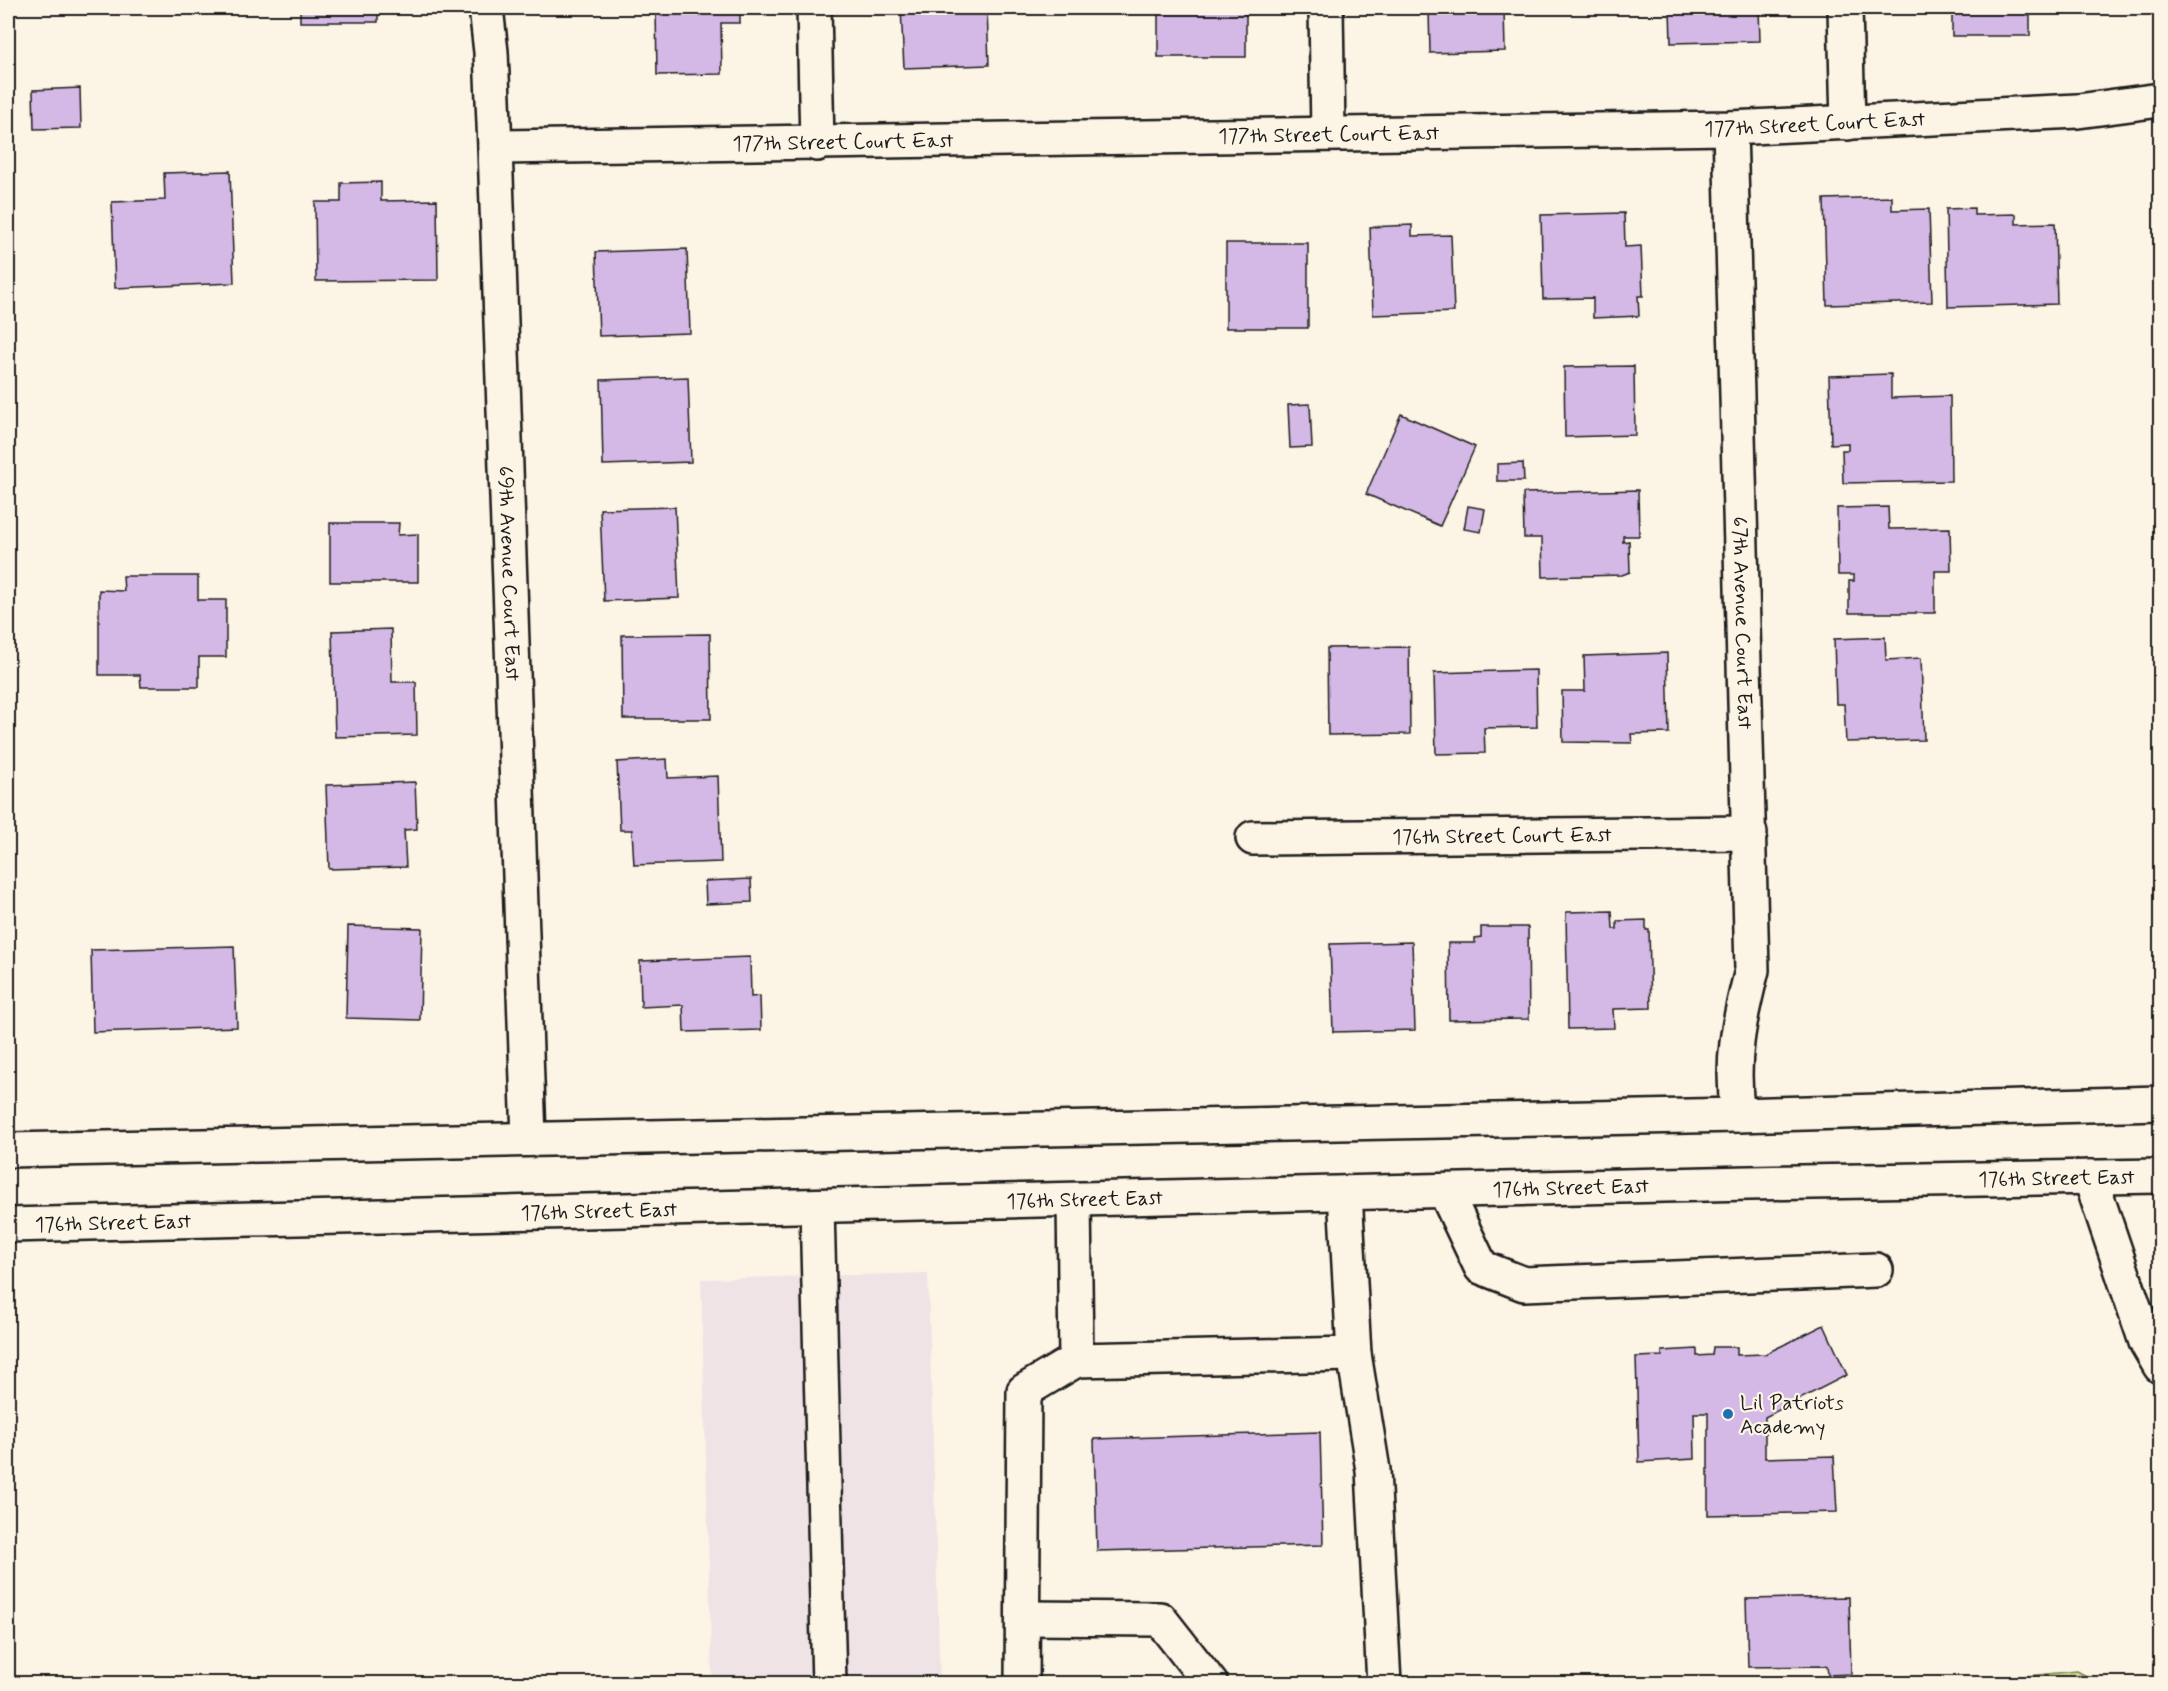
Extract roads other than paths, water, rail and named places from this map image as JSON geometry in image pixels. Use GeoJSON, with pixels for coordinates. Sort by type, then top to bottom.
{"type":"FeatureCollection","features":[{"type":"Feature","properties":{"kind":"street","name":"69th Avenue Court East"},"geometry":{"type":"LineString","coordinates":[[486,8],[491,52],[495,147],[529,1139]]}},
{"type":"Feature","properties":{"kind":"street"},"geometry":{"type":"LineString","coordinates":[[814,8],[817,144]]}},
{"type":"Feature","properties":{"kind":"street"},"geometry":{"type":"LineString","coordinates":[[1326,8],[1328,133]]}},
{"type":"Feature","properties":{"kind":"street"},"geometry":{"type":"LineString","coordinates":[[1845,8],[1848,123]]}},
{"type":"Feature","properties":{"kind":"street","name":"177th Street Court East"},"geometry":{"type":"LineString","coordinates":[[495,147],[817,144],[1328,133],[1730,128],[2078,111],[2160,100]]}},
{"type":"Feature","properties":{"kind":"street","name":"67th Avenue Court East"},"geometry":{"type":"LineString","coordinates":[[1730,128],[1752,970],[1737,1031],[1735,1092],[1738,1115]]}},
{"type":"Feature","properties":{"kind":"street","name":"176th Street Court East"},"geometry":{"type":"LineString","coordinates":[[1253,838],[1750,833]]}},
{"type":"Feature","properties":{"kind":"street"},"geometry":{"type":"LineString","coordinates":[[8,1150],[1738,1115],[2160,1103]]}},
{"type":"Feature","properties":{"kind":"street","name":"176th Street East"},"geometry":{"type":"LineString","coordinates":[[8,1225],[2160,1176]]}},
{"type":"Feature","properties":{"kind":"street"},"geometry":{"type":"LineString","coordinates":[[2090,1177],[2146,1342],[2160,1366]]}},
{"type":"Feature","properties":{"kind":"street"},"geometry":{"type":"LineString","coordinates":[[1445,1191],[1481,1268],[1524,1284],[1876,1270]]}},
{"type":"Feature","properties":{"kind":"street"},"geometry":{"type":"LineString","coordinates":[[1345,1193],[1354,1354],[1374,1470],[1384,1683]]}},
{"type":"Feature","properties":{"kind":"street"},"geometry":{"type":"LineString","coordinates":[[1074,1200],[1076,1360]]}},
{"type":"Feature","properties":{"kind":"street"},"geometry":{"type":"LineString","coordinates":[[817,1207],[829,1683]]}},
{"type":"Feature","properties":{"kind":"street"},"geometry":{"type":"LineString","coordinates":[[1022,1683],[1024,1391],[1076,1360],[1354,1354]]}},
{"type":"Feature","properties":{"kind":"street"},"geometry":{"type":"LineString","coordinates":[[1023,1618],[1160,1619],[1211,1683]]}},
{"type":"Feature","properties":{"kind":"place","name":"Lil Patriots Academy"},"geometry":{"type":"Point","coordinates":[1728,1414]}}]}
